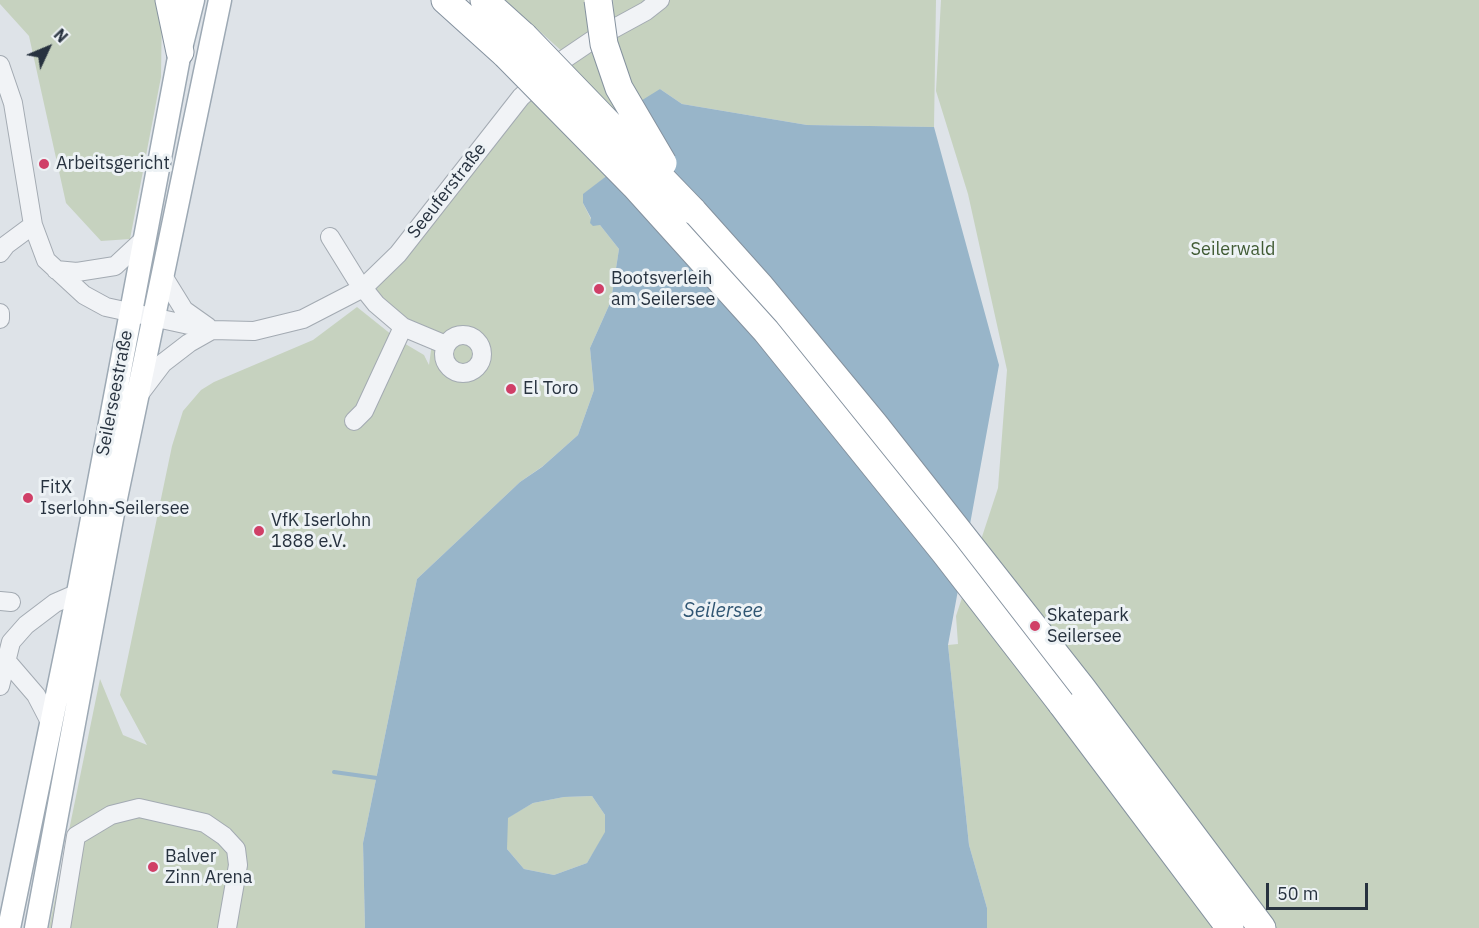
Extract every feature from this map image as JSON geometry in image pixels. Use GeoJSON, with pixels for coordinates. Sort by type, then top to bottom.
{"type":"FeatureCollection","features":[{"type":"Feature","properties":{"kind":"highway"},"geometry":{"type":"LineString","coordinates":[[169,0],[180,52]]}},
{"type":"Feature","properties":{"kind":"highway"},"geometry":{"type":"LineString","coordinates":[[445,0],[515,46],[692,210],[761,287],[875,425],[1071,695],[1230,928]]}},
{"type":"Feature","properties":{"kind":"highway"},"geometry":{"type":"LineString","coordinates":[[484,0],[515,46],[635,186],[766,331],[945,553],[1071,695],[1262,928]]}},
{"type":"Feature","properties":{"kind":"highway"},"geometry":{"type":"LineString","coordinates":[[598,0],[604,44],[619,88],[692,210]]}},
{"type":"Feature","properties":{"kind":"main road","name":"Seilerseestraße"},"geometry":{"type":"LineString","coordinates":[[9,928],[78,593],[180,52],[193,0]]}},
{"type":"Feature","properties":{"kind":"main road","name":"Seilerseestraße"},"geometry":{"type":"LineString","coordinates":[[36,928],[64,845],[136,399],[220,0]]}},
{"type":"Feature","properties":{"kind":"street","name":"Seeuferstraße"},"geometry":{"type":"LineString","coordinates":[[0,65],[12,103],[33,225],[46,260],[84,295],[106,307],[212,330],[254,331],[293,322],[322,311],[363,288],[398,254],[521,97],[560,62],[591,41],[646,11],[660,0]]}},
{"type":"Feature","properties":{"kind":"street"},"geometry":{"type":"LineString","coordinates":[[0,253],[6,245],[33,225]]}},
{"type":"Feature","properties":{"kind":"street"},"geometry":{"type":"LineString","coordinates":[[330,237],[376,304],[404,327],[446,345]]}},
{"type":"Feature","properties":{"kind":"street"},"geometry":{"type":"LineString","coordinates":[[56,270],[77,272],[115,266],[144,239]]}},
{"type":"Feature","properties":{"kind":"street"},"geometry":{"type":"LineString","coordinates":[[136,399],[163,363],[189,343],[212,330],[184,310],[163,276]]}},
{"type":"Feature","properties":{"kind":"street"},"geometry":{"type":"LineString","coordinates":[[0,313],[0,319]]}},
{"type":"Feature","properties":{"kind":"street"},"geometry":{"type":"LineString","coordinates":[[354,421],[364,411],[404,327]]}},
{"type":"Feature","properties":{"kind":"street"},"geometry":{"type":"LineString","coordinates":[[0,686],[11,642],[26,625],[55,603],[78,593]]}},
{"type":"Feature","properties":{"kind":"street"},"geometry":{"type":"LineString","coordinates":[[5,659],[36,695],[50,722]]}},
{"type":"Feature","properties":{"kind":"street"},"geometry":{"type":"LineString","coordinates":[[61,928],[64,845],[111,815],[139,807],[205,823],[224,836],[236,849],[238,865],[227,928]]}},
{"type":"Feature","properties":{"kind":"green space"},"geometry":{"type":"Polygon","coordinates":[[[0,0],[157,0],[162,6],[161,77],[130,239],[101,241],[66,203],[29,36],[0,4],[0,0]]]}},
{"type":"Feature","properties":{"kind":"green space"},"geometry":{"type":"Polygon","coordinates":[[[505,0],[588,0],[594,34],[565,54],[505,0]]]}},
{"type":"Feature","properties":{"kind":"green space"},"geometry":{"type":"Polygon","coordinates":[[[613,0],[650,0],[614,19],[613,0]]]}},
{"type":"Feature","properties":{"kind":"green space"},"geometry":{"type":"Polygon","coordinates":[[[665,0],[936,0],[934,127],[807,125],[682,104],[660,89],[613,171],[583,195],[583,203],[591,219],[600,225],[619,249],[611,301],[590,348],[594,390],[578,435],[543,466],[520,482],[417,579],[363,843],[365,928],[49,928],[100,679],[123,735],[147,745],[120,695],[172,446],[183,411],[201,390],[214,382],[313,340],[357,307],[397,339],[424,355],[429,365],[433,336],[407,326],[365,289],[500,124],[560,66],[665,0]]]}},
{"type":"Feature","properties":{"kind":"green space","name":"Seilerwald"},"geometry":{"type":"Polygon","coordinates":[[[941,0],[1479,0],[1479,928],[987,928],[987,908],[969,845],[948,645],[958,644],[956,616],[998,488],[1007,370],[968,194],[936,91],[941,0]]]}},
{"type":"Feature","properties":{"kind":"green space"},"geometry":{"type":"Polygon","coordinates":[[[592,796],[605,815],[606,832],[587,863],[554,875],[524,869],[507,849],[507,818],[533,803],[564,797],[592,796]]]}},
{"type":"Feature","properties":{"kind":"water","name":"Seilersee"},"geometry":{"type":"Polygon","coordinates":[[[660,89],[682,104],[807,125],[934,127],[999,365],[948,645],[969,845],[987,908],[987,928],[365,928],[363,843],[417,579],[520,482],[542,467],[578,435],[594,390],[590,348],[611,301],[619,249],[600,225],[593,226],[590,223],[591,218],[583,203],[583,194],[613,171],[615,117],[660,89]],[[592,796],[564,797],[533,803],[508,818],[507,849],[524,869],[554,875],[587,863],[605,832],[605,815],[592,796]]]}},
{"type":"Feature","properties":{"kind":"waterway"},"geometry":{"type":"LineString","coordinates":[[334,772],[377,778]]}},
{"type":"Feature","properties":{"kind":"place","name":"Arbeitsgericht"},"geometry":{"type":"Point","coordinates":[44,164]}},
{"type":"Feature","properties":{"kind":"place","name":"Bootsverleih am Seilersee"},"geometry":{"type":"Point","coordinates":[599,289]}},
{"type":"Feature","properties":{"kind":"place","name":"El Toro"},"geometry":{"type":"Point","coordinates":[511,389]}},
{"type":"Feature","properties":{"kind":"place","name":"FitX Iserlohn-Seilersee"},"geometry":{"type":"Point","coordinates":[28,498]}},
{"type":"Feature","properties":{"kind":"place","name":"VfK Iserlohn 1888 e.V."},"geometry":{"type":"Point","coordinates":[259,531]}},
{"type":"Feature","properties":{"kind":"place","name":"Skatepark Seilersee"},"geometry":{"type":"Point","coordinates":[1035,626]}},
{"type":"Feature","properties":{"kind":"place","name":"Balver Zinn Arena"},"geometry":{"type":"Point","coordinates":[153,867]}}]}
